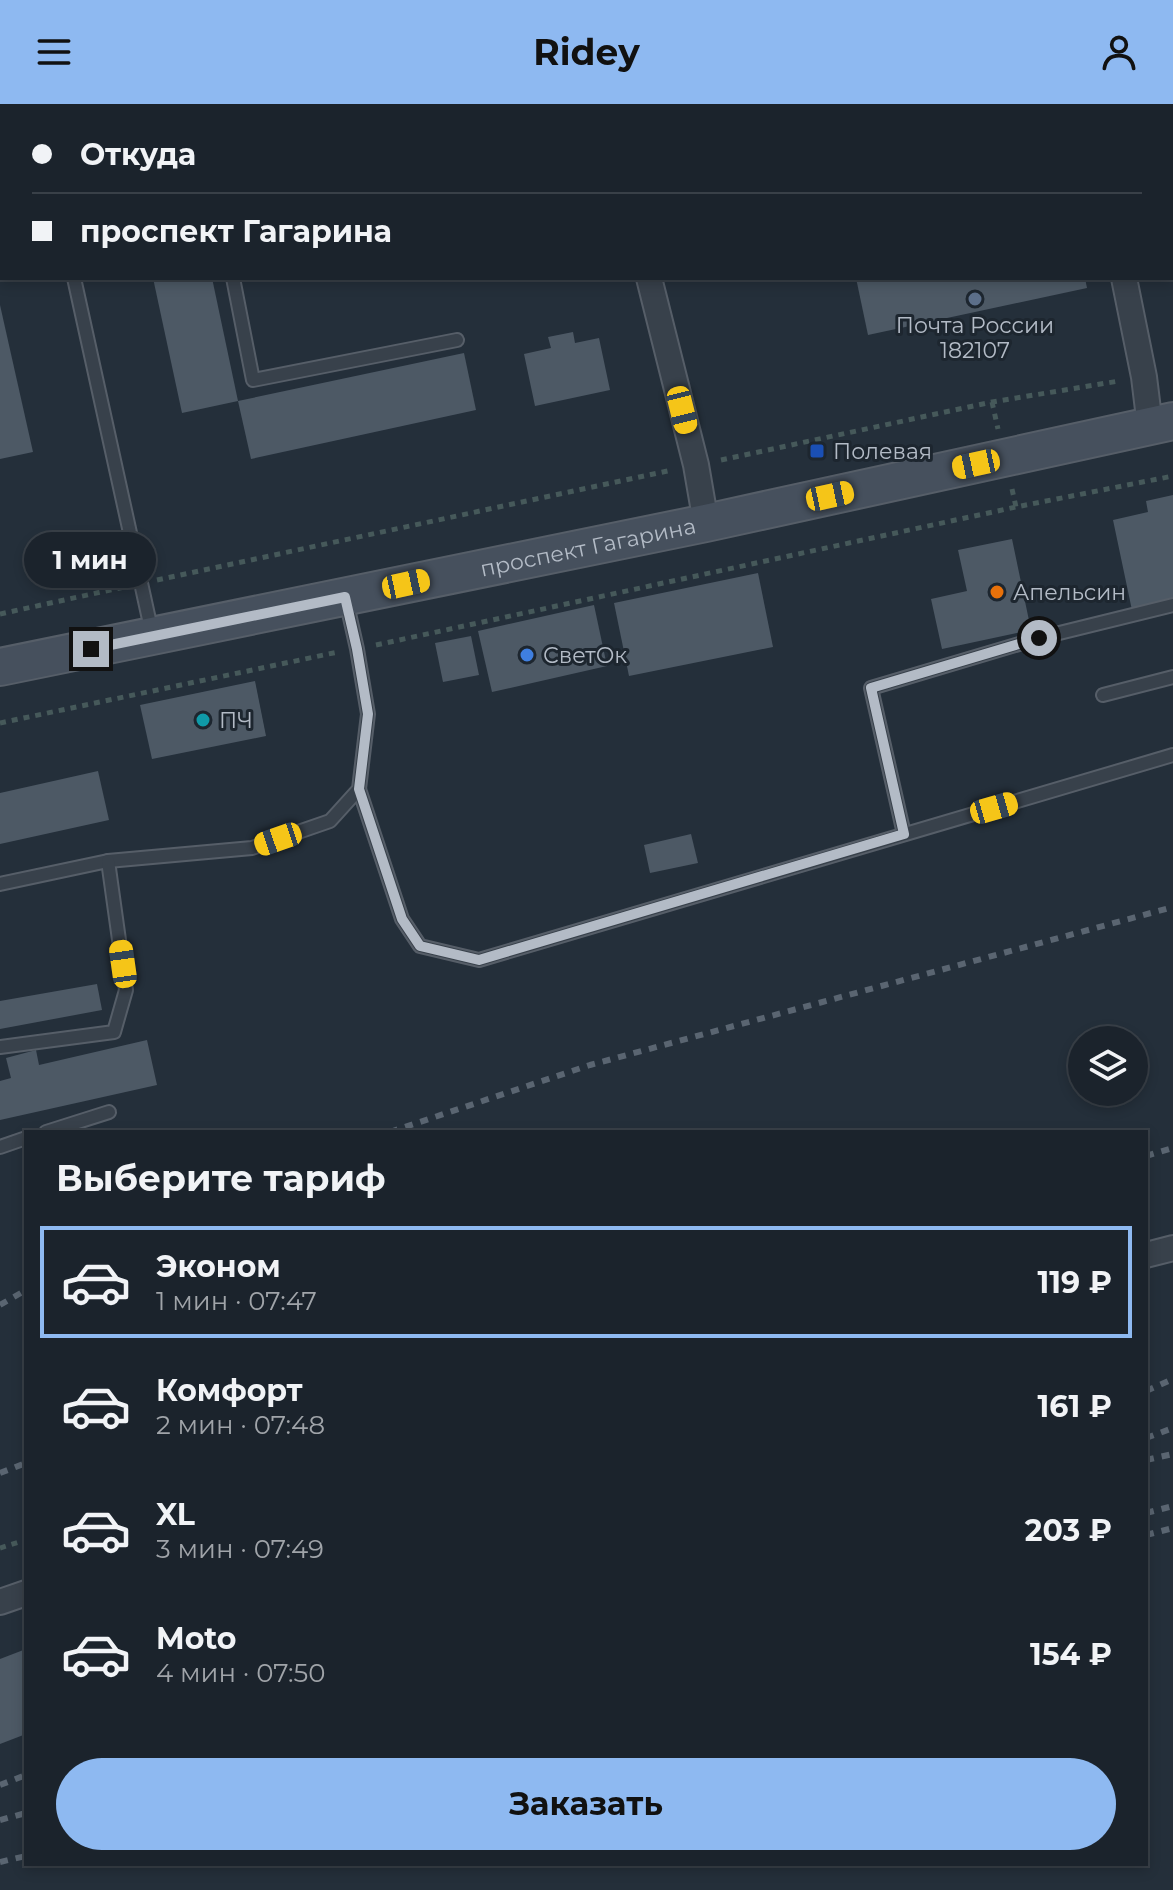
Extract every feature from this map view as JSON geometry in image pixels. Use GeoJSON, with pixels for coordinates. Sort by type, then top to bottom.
{"type":"FeatureCollection","features":[{"type":"Feature","properties":{"kind":"main road","name":"проспект Гагарина"},"geometry":{"type":"LineString","coordinates":[[0,667],[706,523],[1162,424]]}},
{"type":"Feature","properties":{"kind":"street"},"geometry":{"type":"LineString","coordinates":[[650,280],[696,465],[706,523]]}},
{"type":"Feature","properties":{"kind":"street"},"geometry":{"type":"LineString","coordinates":[[1124,280],[1144,377],[1162,424]]}},
{"type":"Feature","properties":{"kind":"street"},"geometry":{"type":"LineString","coordinates":[[1148,1254],[1173,1248]]}},
{"type":"Feature","properties":{"kind":"street"},"geometry":{"type":"LineString","coordinates":[[0,1602],[24,1594]]}},
{"type":"Feature","properties":{"kind":"lane"},"geometry":{"type":"LineString","coordinates":[[74,280],[152,637]]}},
{"type":"Feature","properties":{"kind":"lane"},"geometry":{"type":"LineString","coordinates":[[233,280],[253,380],[457,340]]}},
{"type":"Feature","properties":{"kind":"lane"},"geometry":{"type":"LineString","coordinates":[[345,597],[368,714],[359,789],[402,919],[420,946],[479,960],[1173,755]]}},
{"type":"Feature","properties":{"kind":"lane"},"geometry":{"type":"LineString","coordinates":[[904,834],[871,688],[1039,638],[1173,605]]}},
{"type":"Feature","properties":{"kind":"lane"},"geometry":{"type":"LineString","coordinates":[[1103,695],[1173,677]]}},
{"type":"Feature","properties":{"kind":"lane"},"geometry":{"type":"LineString","coordinates":[[0,884],[108,861],[252,848],[330,821],[359,789]]}},
{"type":"Feature","properties":{"kind":"lane"},"geometry":{"type":"LineString","coordinates":[[0,1047],[114,1032],[126,990],[108,861]]}},
{"type":"Feature","properties":{"kind":"lane"},"geometry":{"type":"LineString","coordinates":[[52,1130],[109,1112]]}},
{"type":"Feature","properties":{"kind":"lane"},"geometry":{"type":"LineString","coordinates":[[0,1147],[24,1139]]}},
{"type":"Feature","properties":{"kind":"path"},"geometry":{"type":"LineString","coordinates":[[0,614],[992,402],[1144,377]]}},
{"type":"Feature","properties":{"kind":"path"},"geometry":{"type":"LineString","coordinates":[[0,723],[1173,476]]}},
{"type":"Feature","properties":{"kind":"path"},"geometry":{"type":"LineString","coordinates":[[0,1548],[24,1541]]}},
{"type":"Feature","properties":{"kind":"building"},"geometry":{"type":"Polygon","coordinates":[[[153,280],[212,280],[238,401],[182,413],[153,280]]]}},
{"type":"Feature","properties":{"kind":"building"},"geometry":{"type":"Polygon","coordinates":[[[856,280],[1085,280],[1087,288],[868,335],[856,280]]]}},
{"type":"Feature","properties":{"kind":"building"},"geometry":{"type":"Polygon","coordinates":[[[0,305],[33,452],[0,459],[0,305]]]}},
{"type":"Feature","properties":{"kind":"building"},"geometry":{"type":"Polygon","coordinates":[[[573,332],[575,343],[599,338],[610,390],[535,406],[524,354],[551,348],[548,337],[573,332]]]}},
{"type":"Feature","properties":{"kind":"building"},"geometry":{"type":"Polygon","coordinates":[[[464,353],[476,410],[251,459],[238,401],[464,353]]]}},
{"type":"Feature","properties":{"kind":"building"},"geometry":{"type":"Polygon","coordinates":[[[1173,495],[1173,607],[1133,615],[1113,520],[1148,512],[1146,501],[1173,495]]]}},
{"type":"Feature","properties":{"kind":"building"},"geometry":{"type":"Polygon","coordinates":[[[1012,539],[1031,630],[942,649],[931,599],[967,591],[958,550],[1012,539]]]}},
{"type":"Feature","properties":{"kind":"building"},"geometry":{"type":"Polygon","coordinates":[[[758,573],[773,647],[629,676],[614,603],[758,573]]]}},
{"type":"Feature","properties":{"kind":"building"},"geometry":{"type":"Polygon","coordinates":[[[594,605],[607,666],[492,692],[478,631],[594,605]]]}},
{"type":"Feature","properties":{"kind":"building"},"geometry":{"type":"Polygon","coordinates":[[[471,636],[479,675],[443,682],[435,643],[471,636]]]}},
{"type":"Feature","properties":{"kind":"building","name":"ПЧ"},"geometry":{"type":"Polygon","coordinates":[[[255,681],[266,736],[152,759],[140,705],[255,681]]]}},
{"type":"Feature","properties":{"kind":"building"},"geometry":{"type":"Polygon","coordinates":[[[98,771],[109,820],[0,844],[0,793],[98,771]]]}},
{"type":"Feature","properties":{"kind":"building"},"geometry":{"type":"Polygon","coordinates":[[[691,834],[698,863],[650,873],[644,845],[691,834]]]}},
{"type":"Feature","properties":{"kind":"building"},"geometry":{"type":"Polygon","coordinates":[[[97,984],[102,1010],[0,1029],[0,1001],[97,984]]]}},
{"type":"Feature","properties":{"kind":"building"},"geometry":{"type":"Polygon","coordinates":[[[147,1040],[157,1085],[0,1120],[0,1081],[11,1078],[6,1058],[36,1050],[39,1065],[147,1040]]]}},
{"type":"Feature","properties":{"kind":"building"},"geometry":{"type":"Polygon","coordinates":[[[24,1650],[24,1735],[0,1744],[0,1659],[24,1650]]]}},
{"type":"Feature","properties":{"kind":"railway"},"geometry":{"type":"LineString","coordinates":[[396,1130],[590,1065],[1173,907]]}},
{"type":"Feature","properties":{"kind":"railway"},"geometry":{"type":"LineString","coordinates":[[1148,1155],[1173,1148]]}},
{"type":"Feature","properties":{"kind":"railway"},"geometry":{"type":"LineString","coordinates":[[0,1305],[24,1291]]}},
{"type":"Feature","properties":{"kind":"railway"},"geometry":{"type":"LineString","coordinates":[[1148,1390],[1173,1379]]}},
{"type":"Feature","properties":{"kind":"railway"},"geometry":{"type":"LineString","coordinates":[[1148,1437],[1173,1428]]}},
{"type":"Feature","properties":{"kind":"railway"},"geometry":{"type":"LineString","coordinates":[[1148,1460],[1173,1454]]}},
{"type":"Feature","properties":{"kind":"railway"},"geometry":{"type":"LineString","coordinates":[[0,1473],[24,1464]]}},
{"type":"Feature","properties":{"kind":"railway"},"geometry":{"type":"LineString","coordinates":[[1148,1512],[1173,1506]]}},
{"type":"Feature","properties":{"kind":"railway"},"geometry":{"type":"LineString","coordinates":[[1148,1534],[1173,1528]]}},
{"type":"Feature","properties":{"kind":"railway"},"geometry":{"type":"LineString","coordinates":[[0,1785],[24,1776]]}},
{"type":"Feature","properties":{"kind":"railway"},"geometry":{"type":"LineString","coordinates":[[0,1820],[24,1814]]}},
{"type":"Feature","properties":{"kind":"railway"},"geometry":{"type":"LineString","coordinates":[[0,1862],[24,1856]]}},
{"type":"Feature","properties":{"kind":"place","name":"Почта России 182107"},"geometry":{"type":"Point","coordinates":[975,299]}},
{"type":"Feature","properties":{"kind":"place","name":"Полевая"},"geometry":{"type":"Point","coordinates":[817,451]}},
{"type":"Feature","properties":{"kind":"place","name":"Апельсин"},"geometry":{"type":"Point","coordinates":[997,592]}},
{"type":"Feature","properties":{"kind":"place","name":"СветОк"},"geometry":{"type":"Point","coordinates":[527,655]}},
{"type":"Feature","properties":{"kind":"place","name":"ПЧ"},"geometry":{"type":"Point","coordinates":[203,720]}},
{"type":"Feature","properties":{"kind":"route"},"geometry":{"type":"LineString","coordinates":[[91,649],[345,597],[368,714],[359,789],[402,919],[420,946],[479,960],[904,834],[871,688],[1039,638]]}}]}
